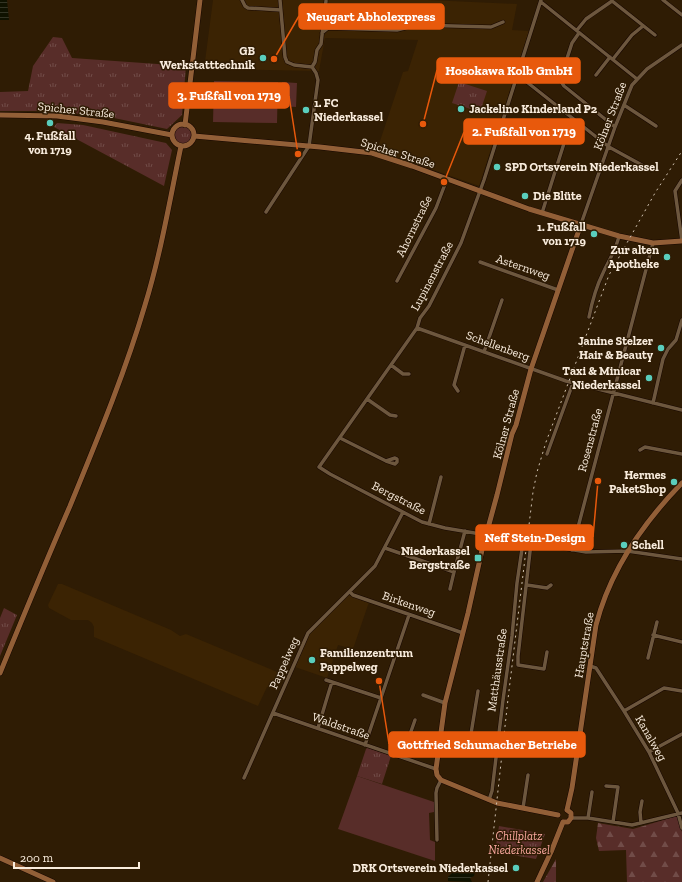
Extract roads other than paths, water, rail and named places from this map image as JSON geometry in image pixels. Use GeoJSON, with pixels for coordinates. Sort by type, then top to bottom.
{"type":"FeatureCollection","features":[{"type":"Feature","properties":{"kind":"street"},"geometry":{"type":"LineString","coordinates":[[185,125],[200,0]]}},
{"type":"Feature","properties":{"kind":"street"},"geometry":{"type":"LineString","coordinates":[[242,0],[244,6],[252,9],[281,10]]}},
{"type":"Feature","properties":{"kind":"street"},"geometry":{"type":"LineString","coordinates":[[266,212],[310,146],[318,80],[312,67],[294,65],[288,62],[285,57],[280,0]]}},
{"type":"Feature","properties":{"kind":"street"},"geometry":{"type":"LineString","coordinates":[[604,0],[608,3]]}},
{"type":"Feature","properties":{"kind":"street"},"geometry":{"type":"LineString","coordinates":[[663,0],[682,15]]}},
{"type":"Feature","properties":{"kind":"street"},"geometry":{"type":"LineString","coordinates":[[312,67],[315,62],[317,50],[321,44],[326,1]]}},
{"type":"Feature","properties":{"kind":"street"},"geometry":{"type":"LineString","coordinates":[[541,1],[637,79]]}},
{"type":"Feature","properties":{"kind":"street","name":"Lupinenstraße"},"geometry":{"type":"LineString","coordinates":[[330,452],[417,328],[420,318],[429,306],[461,243],[480,191],[541,1]]}},
{"type":"Feature","properties":{"kind":"street"},"geometry":{"type":"LineString","coordinates":[[615,127],[564,86],[560,80],[572,43],[586,19],[612,1],[655,35]]}},
{"type":"Feature","properties":{"kind":"street"},"geometry":{"type":"LineString","coordinates":[[322,33],[328,28],[397,30],[417,25],[491,27],[504,22]]}},
{"type":"Feature","properties":{"kind":"street"},"geometry":{"type":"LineString","coordinates":[[596,75],[632,35],[643,26]]}},
{"type":"Feature","properties":{"kind":"street","name":"Kölner Straße"},"geometry":{"type":"LineString","coordinates":[[436,769],[445,703],[512,434],[516,425],[531,369],[629,90],[647,69],[682,46]]}},
{"type":"Feature","properties":{"kind":"street"},"geometry":{"type":"LineString","coordinates":[[518,75],[609,147],[651,170]]}},
{"type":"Feature","properties":{"kind":"street"},"geometry":{"type":"LineString","coordinates":[[624,105],[656,126]]}},
{"type":"Feature","properties":{"kind":"street","name":"Spicher Straße"},"geometry":{"type":"LineString","coordinates":[[0,115],[57,116],[172,134]]}},
{"type":"Feature","properties":{"kind":"street"},"geometry":{"type":"LineString","coordinates":[[542,213],[572,118]]}},
{"type":"Feature","properties":{"kind":"street"},"geometry":{"type":"LineString","coordinates":[[185,125],[192,130],[194,136],[193,140],[188,145],[181,146],[175,143],[172,134],[178,126],[185,125]]}},
{"type":"Feature","properties":{"kind":"street","name":"Spicher Straße"},"geometry":{"type":"LineString","coordinates":[[194,136],[372,153],[542,213],[619,236],[653,243],[682,241]]}},
{"type":"Feature","properties":{"kind":"street"},"geometry":{"type":"LineString","coordinates":[[0,673],[62,526],[128,356],[145,306],[155,268],[168,213],[181,146]]}},
{"type":"Feature","properties":{"kind":"street","name":"Ahornstraße"},"geometry":{"type":"LineString","coordinates":[[397,281],[436,208],[438,199],[447,179]]}},
{"type":"Feature","properties":{"kind":"street"},"geometry":{"type":"LineString","coordinates":[[682,180],[675,191],[682,241]]}},
{"type":"Feature","properties":{"kind":"street"},"geometry":{"type":"LineString","coordinates":[[589,317],[602,274],[617,247],[619,236]]}},
{"type":"Feature","properties":{"kind":"street","name":"Rosenstraße"},"geometry":{"type":"LineString","coordinates":[[572,550],[653,243]]}},
{"type":"Feature","properties":{"kind":"street","name":"Asternweg"},"geometry":{"type":"LineString","coordinates":[[480,262],[558,290]]}},
{"type":"Feature","properties":{"kind":"street"},"geometry":{"type":"LineString","coordinates":[[484,352],[502,300]]}},
{"type":"Feature","properties":{"kind":"street"},"geometry":{"type":"LineString","coordinates":[[653,403],[665,353],[676,340],[682,320]]}},
{"type":"Feature","properties":{"kind":"street","name":"Schellenberg"},"geometry":{"type":"LineString","coordinates":[[417,328],[573,383],[682,410]]}},
{"type":"Feature","properties":{"kind":"street"},"geometry":{"type":"LineString","coordinates":[[458,391],[454,385],[465,345]]}},
{"type":"Feature","properties":{"kind":"street"},"geometry":{"type":"LineString","coordinates":[[391,365],[403,374],[409,374]]}},
{"type":"Feature","properties":{"kind":"street"},"geometry":{"type":"LineString","coordinates":[[546,454],[573,383]]}},
{"type":"Feature","properties":{"kind":"street"},"geometry":{"type":"LineString","coordinates":[[367,400],[390,415],[396,416]]}},
{"type":"Feature","properties":{"kind":"street"},"geometry":{"type":"LineString","coordinates":[[340,438],[386,461]]}},
{"type":"Feature","properties":{"kind":"street"},"geometry":{"type":"LineString","coordinates":[[640,450],[644,447],[682,454]]}},
{"type":"Feature","properties":{"kind":"street","name":"Bergstraße"},"geometry":{"type":"LineString","coordinates":[[330,452],[319,467],[422,522],[524,542],[586,552],[627,552],[682,559]]}},
{"type":"Feature","properties":{"kind":"street"},"geometry":{"type":"LineString","coordinates":[[429,524],[441,477]]}},
{"type":"Feature","properties":{"kind":"street","name":"Hauptstraße"},"geometry":{"type":"LineString","coordinates":[[567,810],[573,781],[596,625],[600,609],[627,552],[668,498],[682,483]]}},
{"type":"Feature","properties":{"kind":"street","name":"Pappelweg"},"geometry":{"type":"LineString","coordinates":[[244,778],[308,633],[376,566],[404,512]]}},
{"type":"Feature","properties":{"kind":"street"},"geometry":{"type":"LineString","coordinates":[[450,589],[465,531]]}},
{"type":"Feature","properties":{"kind":"street","name":"Matthäusstraße"},"geometry":{"type":"LineString","coordinates":[[489,800],[492,791],[502,700],[512,636],[517,583],[524,542]]}},
{"type":"Feature","properties":{"kind":"street"},"geometry":{"type":"LineString","coordinates":[[531,543],[518,665],[544,669],[547,652]]}},
{"type":"Feature","properties":{"kind":"street"},"geometry":{"type":"LineString","coordinates":[[385,548],[454,572]]}},
{"type":"Feature","properties":{"kind":"street"},"geometry":{"type":"LineString","coordinates":[[527,585],[547,588],[551,585]]}},
{"type":"Feature","properties":{"kind":"street","name":"Birkenweg"},"geometry":{"type":"LineString","coordinates":[[350,592],[354,596],[463,633]]}},
{"type":"Feature","properties":{"kind":"street"},"geometry":{"type":"LineString","coordinates":[[365,745],[409,615]]}},
{"type":"Feature","properties":{"kind":"street"},"geometry":{"type":"LineString","coordinates":[[648,658],[657,622]]}},
{"type":"Feature","properties":{"kind":"street"},"geometry":{"type":"LineString","coordinates":[[654,635],[682,642]]}},
{"type":"Feature","properties":{"kind":"street","name":"Kanalweg"},"geometry":{"type":"LineString","coordinates":[[590,666],[596,668],[649,752],[680,813],[682,828]]}},
{"type":"Feature","properties":{"kind":"street"},"geometry":{"type":"LineString","coordinates":[[326,680],[381,698]]}},
{"type":"Feature","properties":{"kind":"street"},"geometry":{"type":"LineString","coordinates":[[318,728],[332,682]]}},
{"type":"Feature","properties":{"kind":"street"},"geometry":{"type":"LineString","coordinates":[[624,711],[664,688],[682,692]]}},
{"type":"Feature","properties":{"kind":"street"},"geometry":{"type":"LineString","coordinates":[[439,744],[466,748],[469,746],[478,691]]}},
{"type":"Feature","properties":{"kind":"street"},"geometry":{"type":"LineString","coordinates":[[422,695],[445,703]]}},
{"type":"Feature","properties":{"kind":"street","name":"Waldstraße"},"geometry":{"type":"LineString","coordinates":[[273,713],[436,769]]}},
{"type":"Feature","properties":{"kind":"street"},"geometry":{"type":"LineString","coordinates":[[402,757],[415,720]]}},
{"type":"Feature","properties":{"kind":"street"},"geometry":{"type":"LineString","coordinates":[[649,752],[682,734]]}},
{"type":"Feature","properties":{"kind":"street"},"geometry":{"type":"LineString","coordinates":[[436,769],[437,775],[441,780],[496,803],[558,815]]}},
{"type":"Feature","properties":{"kind":"street"},"geometry":{"type":"LineString","coordinates":[[523,808],[528,775]]}},
{"type":"Feature","properties":{"kind":"street"},"geometry":{"type":"LineString","coordinates":[[437,840],[436,793],[441,780]]}},
{"type":"Feature","properties":{"kind":"street"},"geometry":{"type":"LineString","coordinates":[[606,786],[618,787],[612,822]]}},
{"type":"Feature","properties":{"kind":"street"},"geometry":{"type":"LineString","coordinates":[[588,818],[592,792]]}},
{"type":"Feature","properties":{"kind":"street"},"geometry":{"type":"LineString","coordinates":[[641,823],[640,812],[642,801]]}},
{"type":"Feature","properties":{"kind":"street"},"geometry":{"type":"LineString","coordinates":[[558,815],[560,811],[567,810],[570,813],[571,818]]}},
{"type":"Feature","properties":{"kind":"street"},"geometry":{"type":"LineString","coordinates":[[558,815],[559,820],[563,822],[568,822],[571,818],[588,818],[632,825],[680,813]]}},
{"type":"Feature","properties":{"kind":"street"},"geometry":{"type":"LineString","coordinates":[[536,882],[551,852],[563,822]]}},
{"type":"Feature","properties":{"kind":"street"},"geometry":{"type":"LineString","coordinates":[[0,858],[53,882]]}},
{"type":"Feature","properties":{"kind":"railway"},"geometry":{"type":"LineString","coordinates":[[488,882],[508,699],[533,492],[537,472],[546,442],[609,275],[655,193],[682,151]]}},
{"type":"Feature","properties":{"kind":"place","name":"GB Werkstatttechnik"},"geometry":{"type":"Point","coordinates":[263,58]}},
{"type":"Feature","properties":{"kind":"place","name":"Neugart Abholexpress"},"geometry":{"type":"Point","coordinates":[274,59]}},
{"type":"Feature","properties":{"kind":"place","name":"Jackelino Kinderland P2"},"geometry":{"type":"Point","coordinates":[461,109]}},
{"type":"Feature","properties":{"kind":"place","name":"1. FC Niederkassel"},"geometry":{"type":"Point","coordinates":[306,110]}},
{"type":"Feature","properties":{"kind":"place","name":"4. Fußfall von 1719"},"geometry":{"type":"Point","coordinates":[50,123]}},
{"type":"Feature","properties":{"kind":"place","name":"Hosokawa Kolb GmbH"},"geometry":{"type":"Point","coordinates":[423,124]}},
{"type":"Feature","properties":{"kind":"place","name":"3. Fußfall von 1719"},"geometry":{"type":"Point","coordinates":[298,154]}},
{"type":"Feature","properties":{"kind":"place","name":"SPD Ortsverein Niederkassel"},"geometry":{"type":"Point","coordinates":[497,167]}},
{"type":"Feature","properties":{"kind":"place","name":"2. Fußfall von 1719"},"geometry":{"type":"Point","coordinates":[444,182]}},
{"type":"Feature","properties":{"kind":"place","name":"Die Blüte"},"geometry":{"type":"Point","coordinates":[525,196]}},
{"type":"Feature","properties":{"kind":"place","name":"1. Fußfall von 1719"},"geometry":{"type":"Point","coordinates":[594,234]}},
{"type":"Feature","properties":{"kind":"place","name":"Zur alten Apotheke"},"geometry":{"type":"Point","coordinates":[667,257]}},
{"type":"Feature","properties":{"kind":"place","name":"Janine Stelzer Hair & Beauty"},"geometry":{"type":"Point","coordinates":[661,348]}},
{"type":"Feature","properties":{"kind":"place","name":"Taxi & Minicar Niederkassel"},"geometry":{"type":"Point","coordinates":[649,378]}},
{"type":"Feature","properties":{"kind":"place","name":"Neff Stein-Design"},"geometry":{"type":"Point","coordinates":[598,481]}},
{"type":"Feature","properties":{"kind":"place","name":"Hermes PaketShop"},"geometry":{"type":"Point","coordinates":[674,482]}},
{"type":"Feature","properties":{"kind":"place","name":"Schell"},"geometry":{"type":"Point","coordinates":[624,545]}},
{"type":"Feature","properties":{"kind":"place","name":"Niederkassel Bergstraße"},"geometry":{"type":"Point","coordinates":[478,558]}},
{"type":"Feature","properties":{"kind":"place","name":"Familienzentrum Pappelweg"},"geometry":{"type":"Point","coordinates":[312,660]}},
{"type":"Feature","properties":{"kind":"place","name":"Gottfried Schumacher Betriebe"},"geometry":{"type":"Point","coordinates":[379,681]}},
{"type":"Feature","properties":{"kind":"place","name":"DRK Ortsverein Niederkassel"},"geometry":{"type":"Point","coordinates":[516,868]}},
{"type":"Feature","properties":{"kind":"park label","name":"Chillplatz Niederkassel"},"geometry":{"type":"Point","coordinates":[519,843]}}]}
